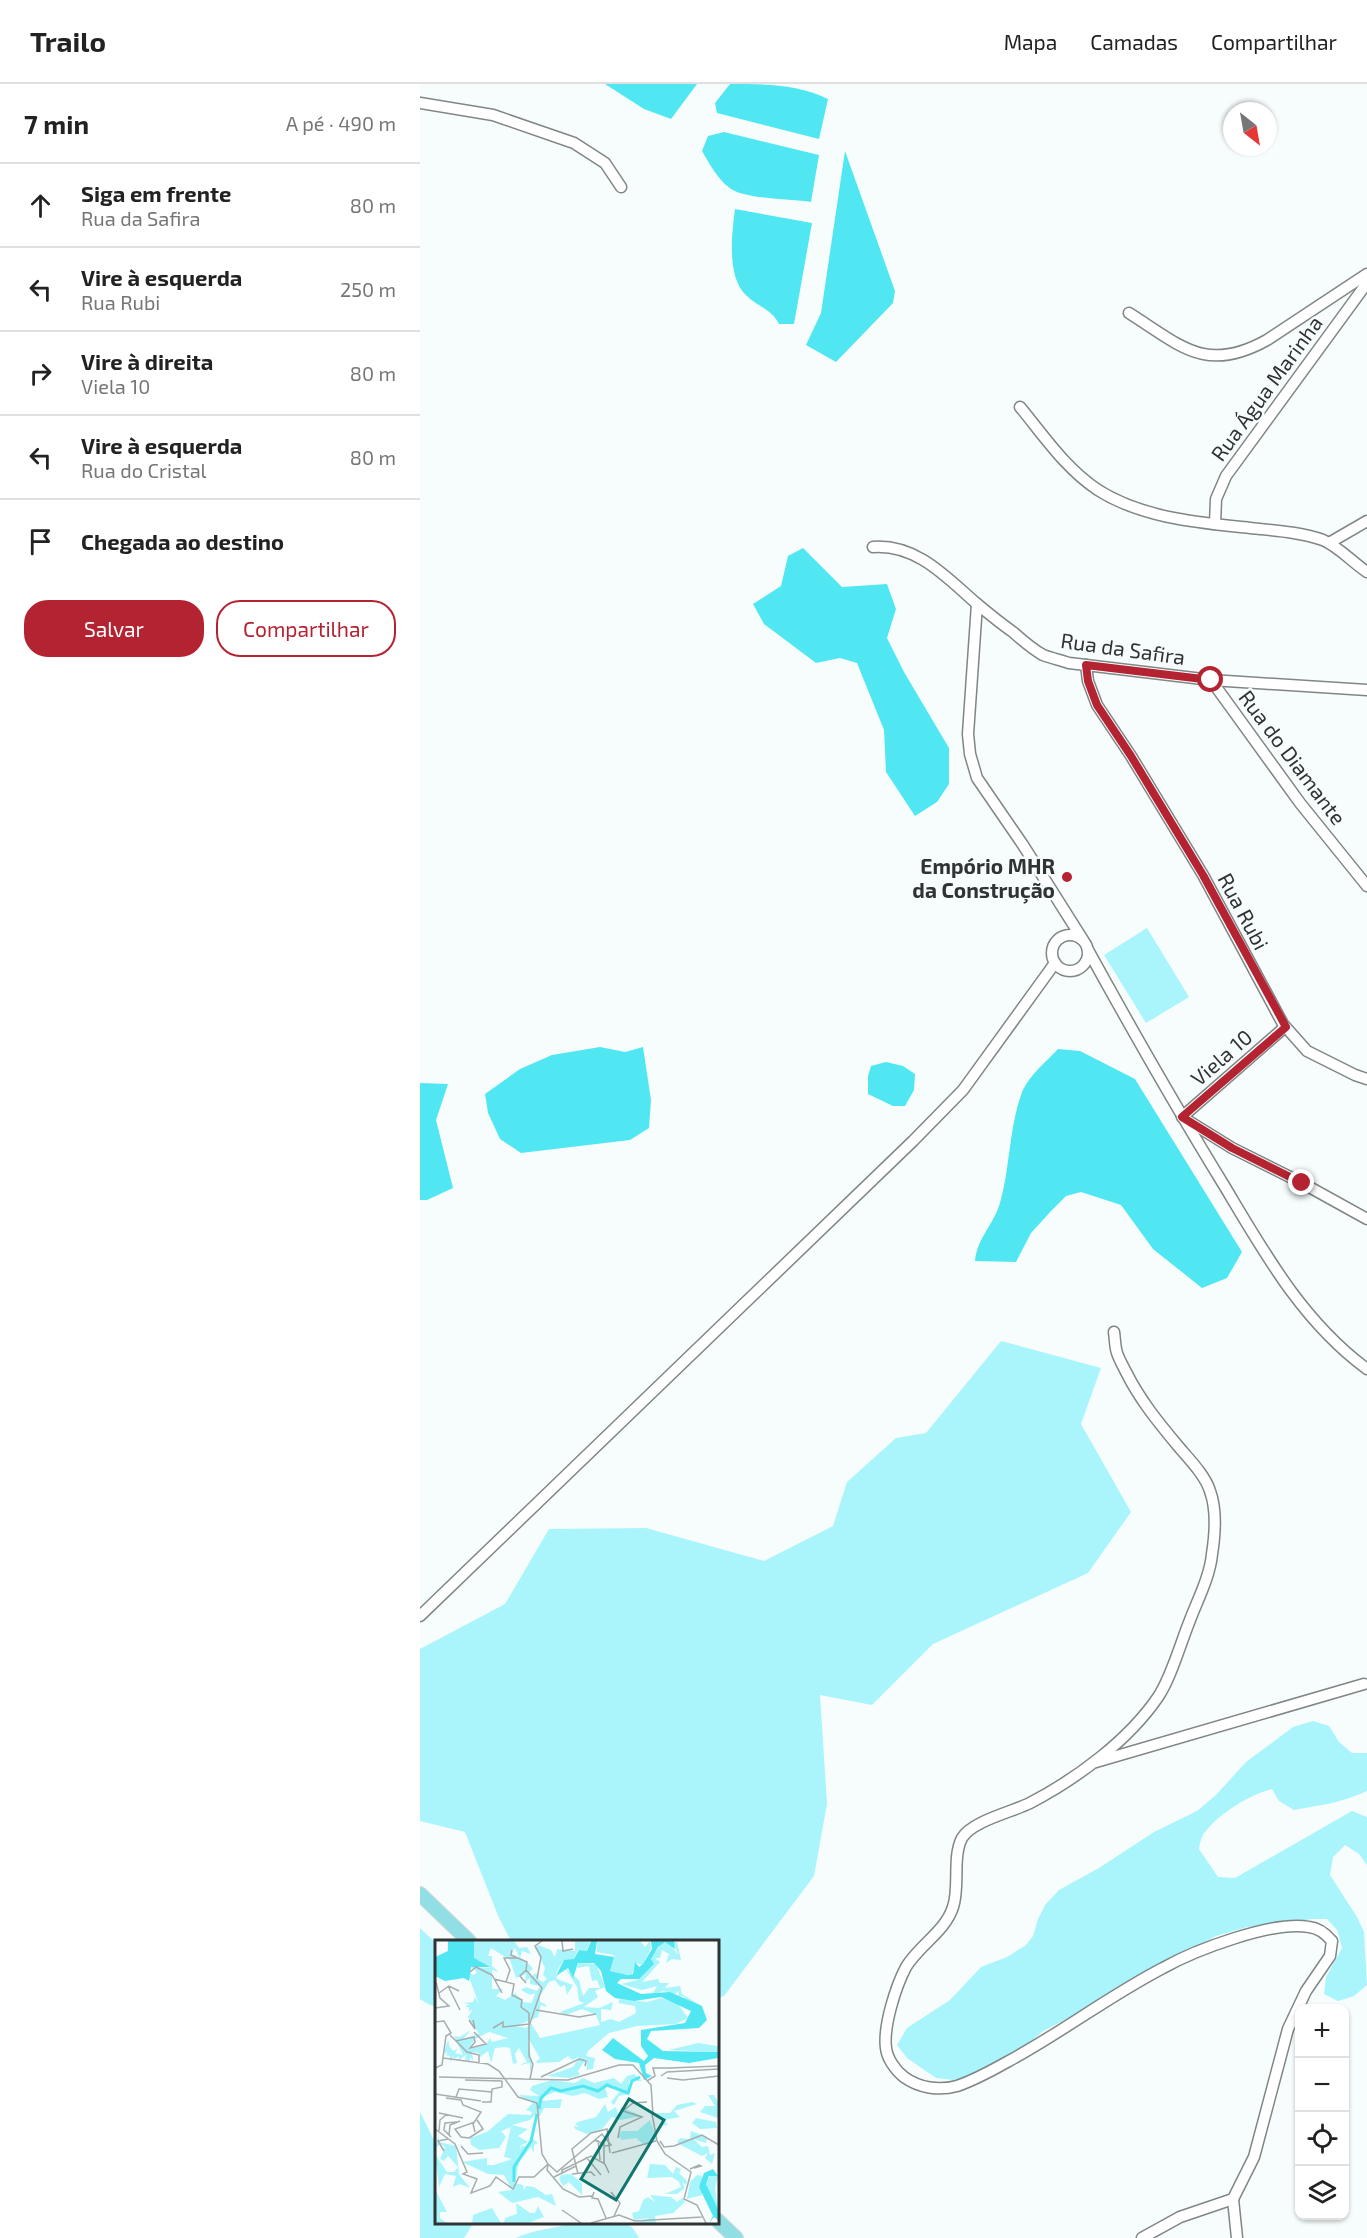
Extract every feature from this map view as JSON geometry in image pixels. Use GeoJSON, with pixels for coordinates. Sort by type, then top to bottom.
{"type":"FeatureCollection","features":[{"type":"Feature","properties":{"kind":"main road"},"geometry":{"type":"LineString","coordinates":[[420,1894],[468,1940]]}},
{"type":"Feature","properties":{"kind":"main road"},"geometry":{"type":"LineString","coordinates":[[718,2221],[736,2238]]}},
{"type":"Feature","properties":{"kind":"main road"},"geometry":{"type":"LineString","coordinates":[[712,2223],[722,2238]]}},
{"type":"Feature","properties":{"kind":"street"},"geometry":{"type":"LineString","coordinates":[[420,103],[493,114],[574,143],[605,163],[621,187]]}},
{"type":"Feature","properties":{"kind":"street"},"geometry":{"type":"LineString","coordinates":[[1129,313],[1188,350],[1214,356],[1227,356],[1251,349],[1267,340],[1367,274]]}},
{"type":"Feature","properties":{"kind":"street","name":"Rua Água Marinha"},"geometry":{"type":"LineString","coordinates":[[1215,524],[1216,499],[1226,476],[1367,283]]}},
{"type":"Feature","properties":{"kind":"street"},"geometry":{"type":"LineString","coordinates":[[1020,407],[1070,467],[1097,489],[1134,507],[1160,516],[1317,538],[1329,543],[1367,572]]}},
{"type":"Feature","properties":{"kind":"street"},"geometry":{"type":"LineString","coordinates":[[1329,543],[1367,521]]}},
{"type":"Feature","properties":{"kind":"street","name":"Rua da Safira"},"geometry":{"type":"LineString","coordinates":[[873,547],[886,546],[919,557],[950,579],[977,604],[1041,654],[1069,663],[1211,680],[1367,690]]}},
{"type":"Feature","properties":{"kind":"street"},"geometry":{"type":"LineString","coordinates":[[977,604],[968,734],[971,762],[983,788],[1023,845],[1083,940],[1182,1117],[1276,1272],[1298,1303],[1322,1329],[1367,1369]]}},
{"type":"Feature","properties":{"kind":"street","name":"Rua Rubi"},"geometry":{"type":"LineString","coordinates":[[1086,665],[1088,681],[1097,705],[1142,773],[1203,875],[1286,1027],[1307,1051],[1367,1079]]}},
{"type":"Feature","properties":{"kind":"street","name":"Rua do Diamante"},"geometry":{"type":"LineString","coordinates":[[1211,680],[1300,803],[1367,886]]}},
{"type":"Feature","properties":{"kind":"street"},"geometry":{"type":"LineString","coordinates":[[1066,913],[1068,935]]}},
{"type":"Feature","properties":{"kind":"street"},"geometry":{"type":"LineString","coordinates":[[1083,940],[1073,935],[1058,939],[1052,953],[1055,963],[1065,970],[1088,969],[1103,977]]}},
{"type":"Feature","properties":{"kind":"street"},"geometry":{"type":"LineString","coordinates":[[1074,970],[1085,962],[1088,950]]}},
{"type":"Feature","properties":{"kind":"street"},"geometry":{"type":"LineString","coordinates":[[420,1616],[913,1141],[963,1090],[1055,963]]}},
{"type":"Feature","properties":{"kind":"street","name":"Viela 10"},"geometry":{"type":"LineString","coordinates":[[1182,1117],[1286,1027]]}},
{"type":"Feature","properties":{"kind":"street"},"geometry":{"type":"LineString","coordinates":[[1182,1117],[1232,1148],[1367,1219]]}},
{"type":"Feature","properties":{"kind":"street"},"geometry":{"type":"LineString","coordinates":[[1114,1332],[1117,1353],[1134,1387],[1151,1415],[1185,1454],[1210,1491],[1214,1514],[1212,1557],[1202,1589],[1160,1695],[1138,1722],[1093,1763],[1056,1790],[1019,1809],[974,1827],[963,1838],[958,1857],[955,1903],[949,1918],[907,1966],[894,1999],[887,2026],[886,2049],[892,2064],[904,2077],[921,2086],[936,2089],[955,2086],[982,2075],[1042,2043],[1164,1966],[1258,1931],[1298,1926],[1317,1929],[1328,1936],[1333,1948],[1306,1991],[1288,2029],[1254,2157],[1233,2199],[1237,2238]]}},
{"type":"Feature","properties":{"kind":"street"},"geometry":{"type":"LineString","coordinates":[[1093,1763],[1364,1684]]}},
{"type":"Feature","properties":{"kind":"street"},"geometry":{"type":"LineString","coordinates":[[1142,2238],[1180,2217],[1233,2199]]}},
{"type":"Feature","properties":{"kind":"shaded area"},"geometry":{"type":"Polygon","coordinates":[[[605,84],[697,84],[671,119],[644,109],[605,84]]]}},
{"type":"Feature","properties":{"kind":"shaded area"},"geometry":{"type":"Polygon","coordinates":[[[730,84],[792,88],[828,99],[819,139],[717,113],[715,103],[730,84]]]}},
{"type":"Feature","properties":{"kind":"shaded area"},"geometry":{"type":"Polygon","coordinates":[[[724,132],[819,155],[811,202],[747,195],[726,185],[702,151],[708,136],[724,132]]]}},
{"type":"Feature","properties":{"kind":"shaded area"},"geometry":{"type":"Polygon","coordinates":[[[845,151],[895,291],[893,303],[836,362],[806,345],[821,313],[845,151]]]}},
{"type":"Feature","properties":{"kind":"shaded area"},"geometry":{"type":"Polygon","coordinates":[[[735,209],[812,223],[794,324],[779,324],[769,311],[751,300],[740,288],[733,267],[732,255],[735,209]]]}},
{"type":"Feature","properties":{"kind":"shaded area"},"geometry":{"type":"Polygon","coordinates":[[[803,548],[842,587],[887,584],[896,609],[887,638],[904,672],[949,748],[949,784],[937,802],[915,816],[886,772],[884,730],[857,663],[840,658],[816,663],[764,624],[753,604],[781,586],[788,556],[803,548]]]}},
{"type":"Feature","properties":{"kind":"shaded area"},"geometry":{"type":"Polygon","coordinates":[[[1147,928],[1189,997],[1146,1023],[1104,955],[1147,928]]]}},
{"type":"Feature","properties":{"kind":"shaded area"},"geometry":{"type":"Polygon","coordinates":[[[600,1047],[625,1052],[643,1047],[651,1100],[649,1128],[630,1140],[521,1153],[500,1139],[488,1113],[485,1094],[520,1069],[552,1055],[600,1047]]]}},
{"type":"Feature","properties":{"kind":"shaded area"},"geometry":{"type":"Polygon","coordinates":[[[1058,1049],[1080,1051],[1135,1079],[1242,1252],[1227,1278],[1202,1288],[1153,1249],[1121,1205],[1081,1192],[1066,1196],[1052,1210],[1031,1233],[1016,1262],[975,1261],[982,1238],[1000,1203],[1014,1121],[1021,1095],[1032,1076],[1058,1049]]]}},
{"type":"Feature","properties":{"kind":"shaded area"},"geometry":{"type":"Polygon","coordinates":[[[886,1062],[903,1066],[915,1074],[914,1090],[905,1106],[893,1106],[868,1094],[868,1076],[871,1066],[886,1062]]]}},
{"type":"Feature","properties":{"kind":"shaded area"},"geometry":{"type":"Polygon","coordinates":[[[420,1083],[448,1084],[436,1120],[453,1188],[427,1200],[420,1200],[420,1083]]]}},
{"type":"Feature","properties":{"kind":"shaded area"},"geometry":{"type":"Polygon","coordinates":[[[1001,1341],[1101,1368],[1081,1424],[1131,1512],[1088,1573],[933,1644],[872,1705],[820,1695],[827,1804],[814,1876],[724,1996],[718,1998],[718,1940],[510,1940],[499,1918],[465,1832],[420,1821],[420,1649],[505,1604],[549,1529],[646,1528],[764,1561],[833,1526],[847,1482],[896,1438],[926,1433],[1001,1341]]]}},
{"type":"Feature","properties":{"kind":"shaded area"},"geometry":{"type":"Polygon","coordinates":[[[1313,1721],[1329,1726],[1339,1742],[1352,1753],[1367,1753],[1367,1791],[1340,1801],[1294,1810],[1279,1801],[1272,1789],[1263,1792],[1236,1806],[1211,1825],[1201,1840],[1199,1849],[1218,1877],[1235,1878],[1352,1811],[1367,1817],[1367,1865],[1359,1854],[1345,1845],[1333,1857],[1330,1875],[1364,1932],[1367,1985],[1354,1996],[1338,2001],[1324,1994],[1326,1977],[1342,1948],[1337,1930],[1327,1919],[1247,1927],[1216,1936],[1164,1964],[1096,2004],[1043,2031],[1015,2055],[971,2077],[953,2080],[936,2078],[907,2058],[897,2045],[907,2028],[950,2000],[981,1967],[1007,1957],[1026,1945],[1033,1936],[1045,1905],[1059,1890],[1099,1868],[1154,1832],[1197,1811],[1216,1795],[1246,1762],[1293,1727],[1313,1721]]]}},
{"type":"Feature","properties":{"kind":"shaded area"},"geometry":{"type":"Polygon","coordinates":[[[420,1928],[435,1942],[435,2006],[420,1999],[420,1928]]]}},
{"type":"Feature","properties":{"kind":"shaded area"},"geometry":{"type":"Polygon","coordinates":[[[420,2112],[435,2142],[435,2223],[473,2223],[464,2238],[420,2238],[420,2112]]]}},
{"type":"Feature","properties":{"kind":"shaded area"},"geometry":{"type":"Polygon","coordinates":[[[571,2223],[628,2225],[639,2238],[516,2238],[571,2223]]]}},
{"type":"Feature","properties":{"kind":"place","name":"Empório MHR da Construção"},"geometry":{"type":"Point","coordinates":[1067,877]}},
{"type":"Feature","properties":{"kind":"route"},"geometry":{"type":"LineString","coordinates":[[1211,680],[1086,665],[1088,681],[1097,705],[1163,807],[1203,875],[1282,1024],[1286,1027],[1182,1117],[1232,1148],[1302,1183]]}}]}
